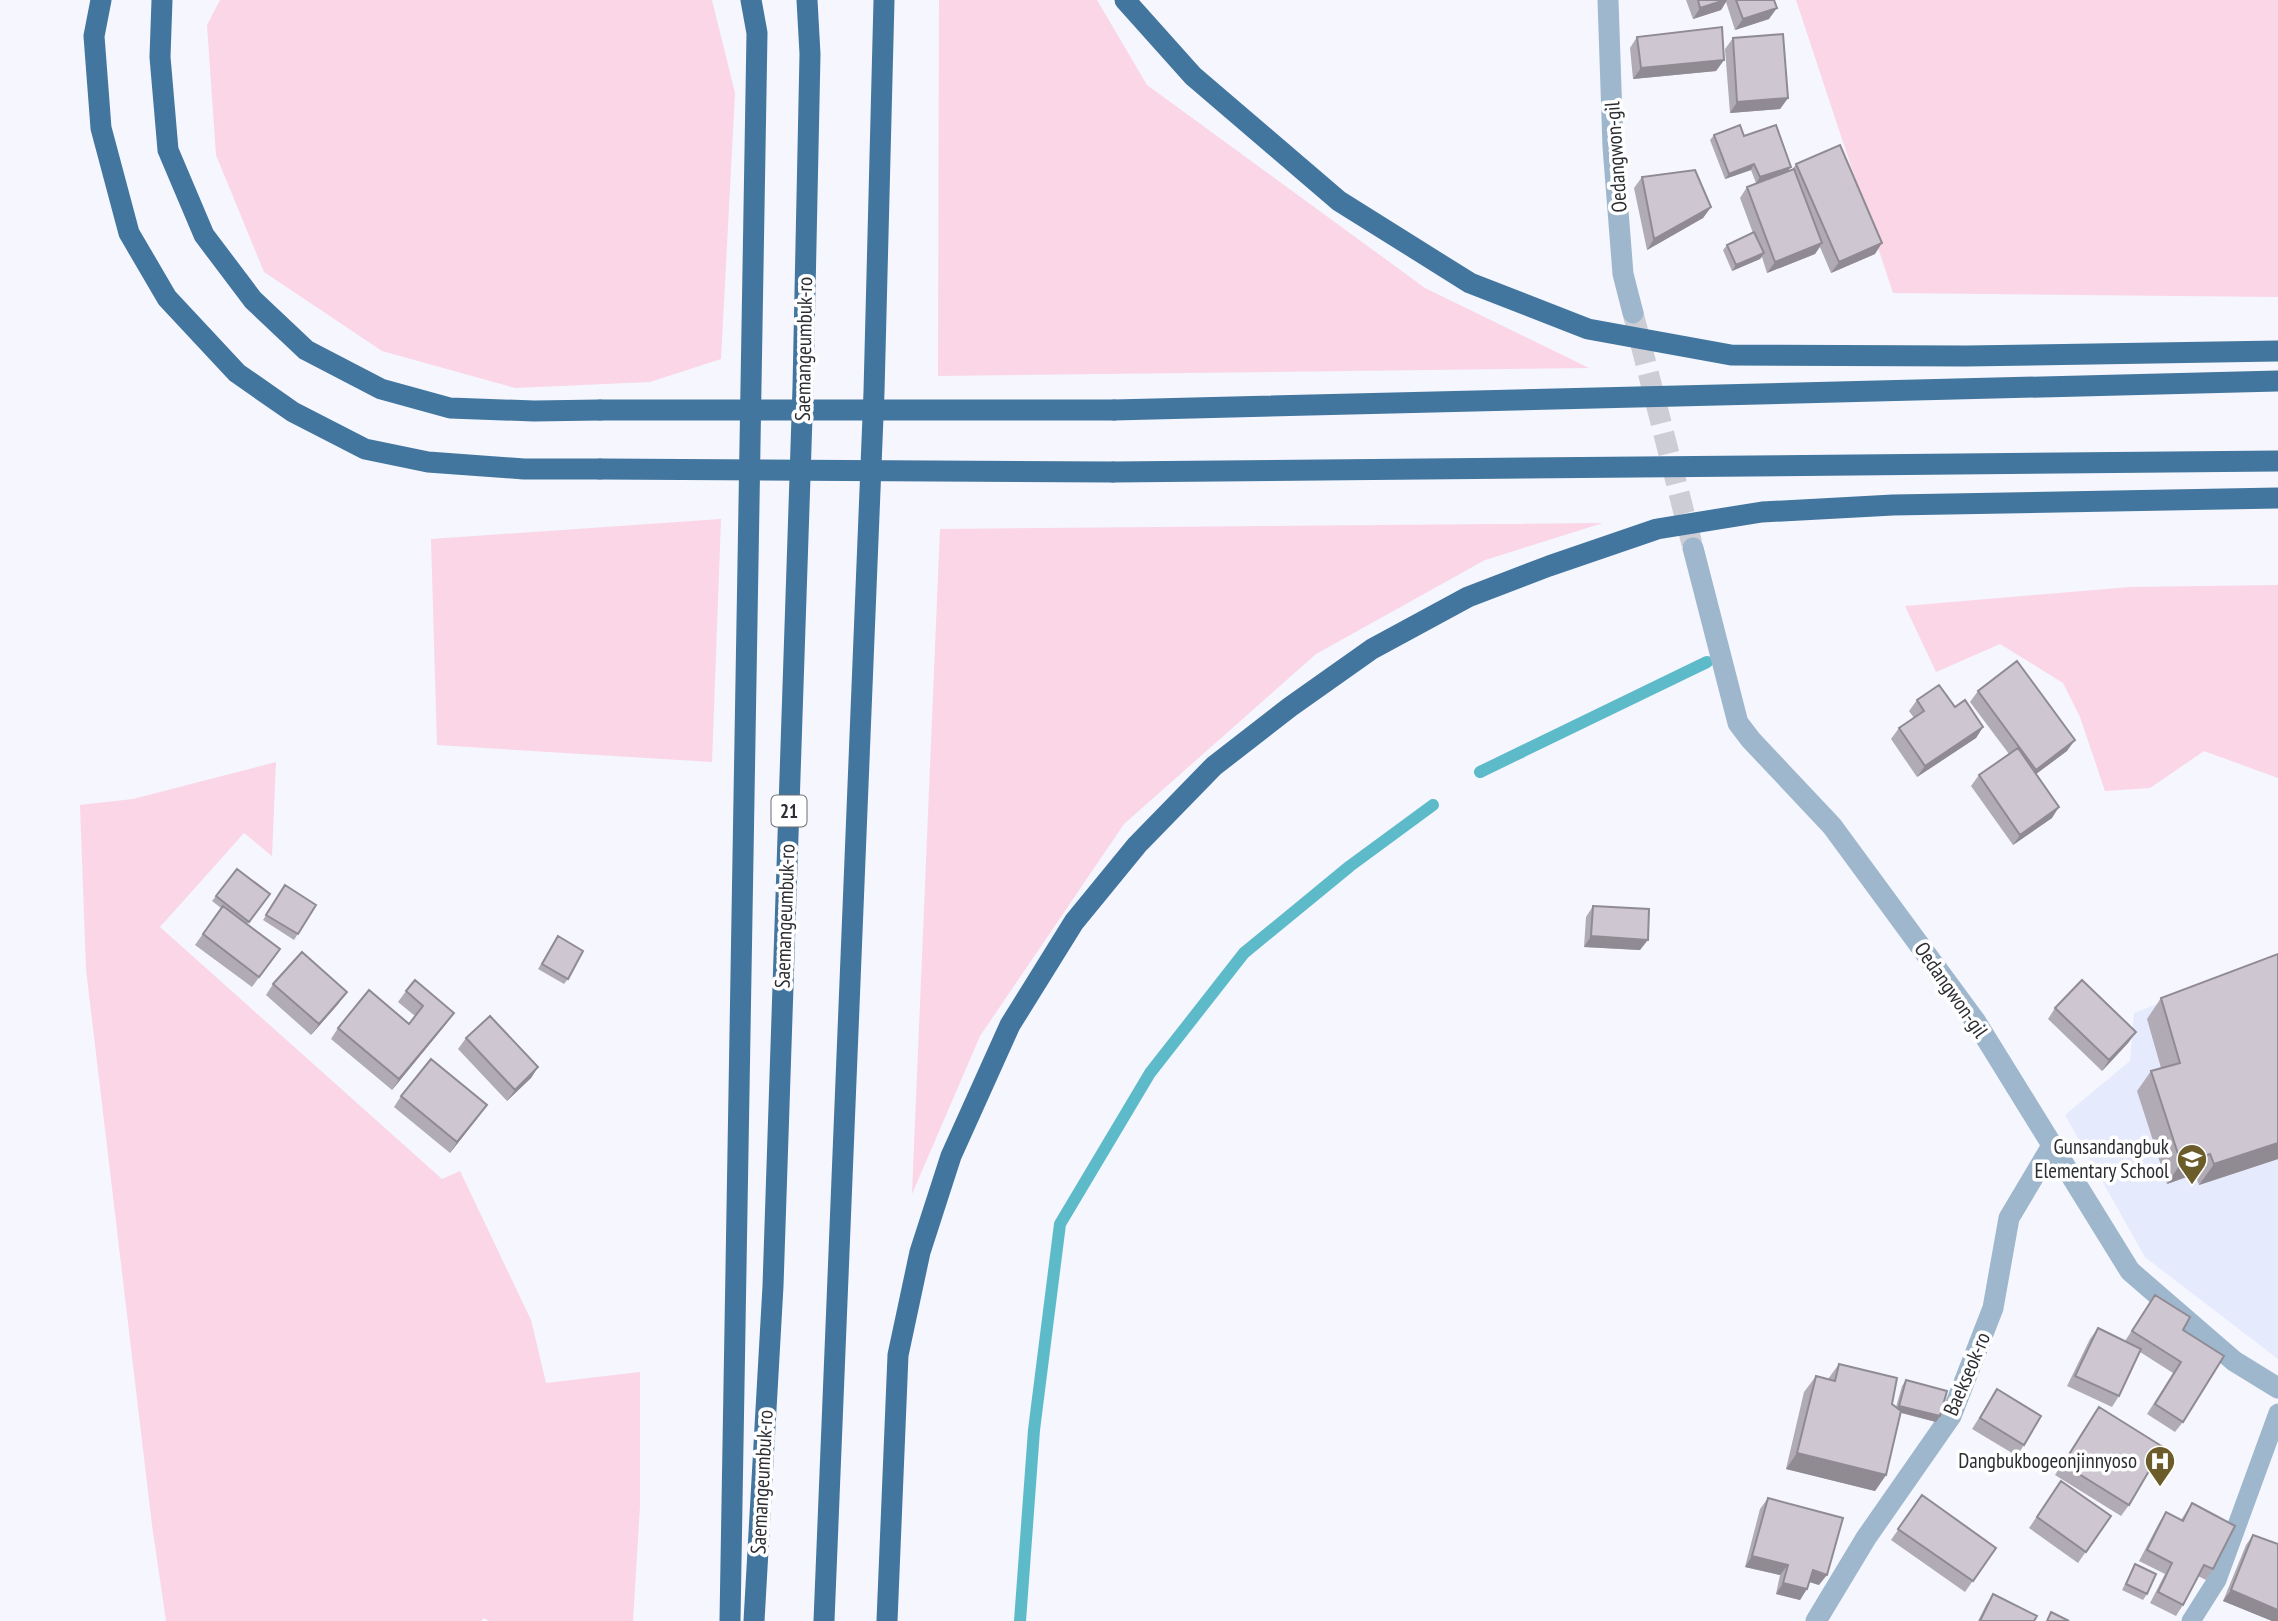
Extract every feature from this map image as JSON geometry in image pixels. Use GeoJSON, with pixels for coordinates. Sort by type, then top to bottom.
{"type":"FeatureCollection","features":[{"type":"Feature","properties":{"kind":"highway"},"geometry":{"type":"LineString","coordinates":[[101,0],[94,36],[101,128],[130,233],[167,298],[237,373],[293,412],[365,449],[442,463],[524,470],[1113,472],[2278,461]]}},
{"type":"Feature","properties":{"kind":"highway"},"geometry":{"type":"LineString","coordinates":[[162,0],[160,57],[168,150],[204,235],[254,300],[306,350],[381,389],[450,408],[534,411],[1114,410],[2278,381]]}},
{"type":"Feature","properties":{"kind":"highway"},"geometry":{"type":"LineString","coordinates":[[730,1621],[757,33],[751,0]]}},
{"type":"Feature","properties":{"kind":"highway","name":"Saemangeumbuk-ro"},"geometry":{"type":"LineString","coordinates":[[754,1621],[773,1286],[803,387],[810,54],[807,0]]}},
{"type":"Feature","properties":{"kind":"highway"},"geometry":{"type":"LineString","coordinates":[[824,1621],[874,406],[884,0]]}},
{"type":"Feature","properties":{"kind":"highway"},"geometry":{"type":"LineString","coordinates":[[1125,0],[1193,76],[1339,201],[1470,283],[1588,328],[1731,355],[1966,356],[2278,351]]}},
{"type":"Feature","properties":{"kind":"highway"},"geometry":{"type":"LineString","coordinates":[[887,1621],[898,1355],[920,1252],[951,1156],[1010,1025],[1074,922],[1137,845],[1214,766],[1290,706],[1372,649],[1468,597],[1657,529],[1762,512],[1893,505],[2278,498]]}},
{"type":"Feature","properties":{"kind":"street","name":"Oedangwon-gil"},"geometry":{"type":"LineString","coordinates":[[1608,0],[1613,147],[1623,274],[1633,313]]}},
{"type":"Feature","properties":{"kind":"street","name":"Oedangwon-gil"},"geometry":{"type":"LineString","coordinates":[[1693,548],[1738,723],[1832,826],[1976,1022],[2130,1271],[2234,1361],[2278,1388]]}},
{"type":"Feature","properties":{"kind":"street","name":"Baekseok-ro"},"geometry":{"type":"LineString","coordinates":[[1816,1621],[1866,1538],[1951,1416],[1993,1308],[2009,1217],[2053,1144]]}},
{"type":"Feature","properties":{"kind":"lane"},"geometry":{"type":"LineString","coordinates":[[2191,1621],[2217,1580],[2278,1413]]}},
{"type":"Feature","properties":{"kind":"shaded area"},"geometry":{"type":"Polygon","coordinates":[[[220,0],[712,0],[735,93],[721,359],[650,382],[515,388],[382,351],[264,272],[216,155],[207,25],[220,0]]]}},
{"type":"Feature","properties":{"kind":"shaded area"},"geometry":{"type":"Polygon","coordinates":[[[939,0],[1097,0],[1147,85],[1425,288],[1589,368],[938,376],[939,0]]]}},
{"type":"Feature","properties":{"kind":"shaded area"},"geometry":{"type":"Polygon","coordinates":[[[1796,0],[2278,0],[2278,297],[1893,293],[1796,0]]]}},
{"type":"Feature","properties":{"kind":"shaded area"},"geometry":{"type":"Polygon","coordinates":[[[721,519],[712,762],[437,745],[431,539],[721,519]]]}},
{"type":"Feature","properties":{"kind":"shaded area"},"geometry":{"type":"Polygon","coordinates":[[[1603,523],[1485,560],[1316,654],[1124,824],[980,1036],[912,1194],[940,529],[1603,523]]]}},
{"type":"Feature","properties":{"kind":"shaded area"},"geometry":{"type":"Polygon","coordinates":[[[2278,585],[2278,778],[2204,751],[2150,788],[2105,791],[2080,717],[2063,683],[2000,644],[1936,672],[1905,606],[2130,587],[2278,585]]]}},
{"type":"Feature","properties":{"kind":"shaded area"},"geometry":{"type":"Polygon","coordinates":[[[276,762],[272,856],[244,833],[160,927],[442,1179],[460,1171],[531,1320],[546,1383],[640,1372],[640,1506],[633,1621],[489,1621],[484,1618],[481,1621],[166,1621],[152,1525],[86,969],[80,805],[133,799],[276,762]]]}},
{"type":"Feature","properties":{"kind":"shaded area","name":"Gunsandangbuk Elementary School"},"geometry":{"type":"Polygon","coordinates":[[[2278,957],[2278,1359],[2145,1257],[2065,1115],[2130,1061],[2134,1013],[2278,957]]]}},
{"type":"Feature","properties":{"kind":"building"},"geometry":{"type":"Polygon","coordinates":[[[1698,0],[1725,0],[1700,8],[1698,0]]]}},
{"type":"Feature","properties":{"kind":"building"},"geometry":{"type":"Polygon","coordinates":[[[1736,0],[1774,0],[1777,8],[1743,19],[1736,0]]]}},
{"type":"Feature","properties":{"kind":"building"},"geometry":{"type":"Polygon","coordinates":[[[1722,27],[1724,60],[1641,68],[1637,37],[1722,27]]]}},
{"type":"Feature","properties":{"kind":"building"},"geometry":{"type":"Polygon","coordinates":[[[1783,34],[1788,98],[1737,102],[1733,38],[1783,34]]]}},
{"type":"Feature","properties":{"kind":"building"},"geometry":{"type":"Polygon","coordinates":[[[1740,125],[1744,136],[1776,125],[1791,167],[1760,177],[1754,164],[1729,174],[1714,135],[1740,125]]]}},
{"type":"Feature","properties":{"kind":"building"},"geometry":{"type":"Polygon","coordinates":[[[1840,145],[1882,243],[1839,262],[1796,164],[1840,145]]]}},
{"type":"Feature","properties":{"kind":"building"},"geometry":{"type":"Polygon","coordinates":[[[1794,169],[1822,243],[1775,262],[1747,187],[1794,169]]]}},
{"type":"Feature","properties":{"kind":"building"},"geometry":{"type":"Polygon","coordinates":[[[1695,170],[1711,207],[1654,239],[1642,177],[1695,170]]]}},
{"type":"Feature","properties":{"kind":"building"},"geometry":{"type":"Polygon","coordinates":[[[1754,232],[1764,253],[1736,265],[1727,245],[1754,232]]]}},
{"type":"Feature","properties":{"kind":"building"},"geometry":{"type":"Polygon","coordinates":[[[2017,661],[2075,740],[2036,770],[1978,691],[2017,661]]]}},
{"type":"Feature","properties":{"kind":"building"},"geometry":{"type":"Polygon","coordinates":[[[1939,685],[1955,707],[1965,700],[1983,727],[1925,766],[1899,728],[1924,711],[1917,700],[1939,685]]]}},
{"type":"Feature","properties":{"kind":"building"},"geometry":{"type":"Polygon","coordinates":[[[2018,748],[2059,807],[2020,835],[1979,775],[2018,748]]]}},
{"type":"Feature","properties":{"kind":"building"},"geometry":{"type":"Polygon","coordinates":[[[237,869],[270,894],[249,922],[216,896],[237,869]]]}},
{"type":"Feature","properties":{"kind":"building"},"geometry":{"type":"Polygon","coordinates":[[[285,885],[316,905],[298,934],[266,915],[285,885]]]}},
{"type":"Feature","properties":{"kind":"building"},"geometry":{"type":"Polygon","coordinates":[[[223,906],[280,949],[259,977],[203,934],[223,906]]]}},
{"type":"Feature","properties":{"kind":"building"},"geometry":{"type":"Polygon","coordinates":[[[1593,906],[1649,909],[1648,940],[1591,936],[1593,906]]]}},
{"type":"Feature","properties":{"kind":"building"},"geometry":{"type":"Polygon","coordinates":[[[558,936],[583,951],[568,979],[542,964],[558,936]]]}},
{"type":"Feature","properties":{"kind":"building"},"geometry":{"type":"Polygon","coordinates":[[[302,952],[347,992],[319,1024],[273,984],[302,952]]]}},
{"type":"Feature","properties":{"kind":"building"},"geometry":{"type":"Polygon","coordinates":[[[2278,954],[2278,1143],[2214,1164],[2210,1154],[2181,1163],[2151,1071],[2180,1063],[2161,998],[2278,954]]]}},
{"type":"Feature","properties":{"kind":"building"},"geometry":{"type":"Polygon","coordinates":[[[415,980],[454,1013],[399,1079],[338,1028],[369,990],[409,1024],[423,1006],[406,991],[415,980]]]}},
{"type":"Feature","properties":{"kind":"building"},"geometry":{"type":"Polygon","coordinates":[[[2082,980],[2136,1032],[2109,1060],[2055,1008],[2082,980]]]}},
{"type":"Feature","properties":{"kind":"building"},"geometry":{"type":"Polygon","coordinates":[[[490,1016],[538,1067],[515,1090],[466,1038],[490,1016]]]}},
{"type":"Feature","properties":{"kind":"building"},"geometry":{"type":"Polygon","coordinates":[[[431,1059],[487,1105],[457,1142],[401,1096],[431,1059]]]}},
{"type":"Feature","properties":{"kind":"building"},"geometry":{"type":"Polygon","coordinates":[[[2155,1295],[2190,1317],[2183,1330],[2224,1356],[2183,1422],[2155,1404],[2181,1362],[2132,1331],[2155,1295]]]}},
{"type":"Feature","properties":{"kind":"building"},"geometry":{"type":"Polygon","coordinates":[[[2098,1328],[2141,1349],[2119,1396],[2075,1376],[2098,1328]]]}},
{"type":"Feature","properties":{"kind":"building"},"geometry":{"type":"Polygon","coordinates":[[[1839,1364],[1897,1378],[1892,1404],[1901,1411],[1886,1475],[1797,1453],[1816,1376],[1835,1381],[1839,1364]]]}},
{"type":"Feature","properties":{"kind":"building"},"geometry":{"type":"Polygon","coordinates":[[[1906,1380],[1947,1391],[1940,1416],[1899,1406],[1906,1380]]]}},
{"type":"Feature","properties":{"kind":"building"},"geometry":{"type":"Polygon","coordinates":[[[1997,1389],[2041,1416],[2024,1445],[1980,1418],[1997,1389]]]}},
{"type":"Feature","properties":{"kind":"building"},"geometry":{"type":"Polygon","coordinates":[[[2099,1407],[2163,1447],[2129,1505],[2063,1464],[2099,1407]]]}},
{"type":"Feature","properties":{"kind":"building"},"geometry":{"type":"Polygon","coordinates":[[[2061,1481],[2111,1516],[2086,1552],[2037,1517],[2061,1481]]]}},
{"type":"Feature","properties":{"kind":"building"},"geometry":{"type":"Polygon","coordinates":[[[1922,1495],[1996,1548],[1973,1581],[1898,1529],[1922,1495]]]}},
{"type":"Feature","properties":{"kind":"building"},"geometry":{"type":"Polygon","coordinates":[[[1768,1498],[1843,1518],[1827,1575],[1813,1570],[1807,1589],[1783,1583],[1788,1565],[1752,1556],[1768,1498]]]}},
{"type":"Feature","properties":{"kind":"building"},"geometry":{"type":"Polygon","coordinates":[[[2192,1503],[2235,1526],[2213,1569],[2204,1565],[2183,1605],[2158,1592],[2172,1563],[2147,1550],[2166,1512],[2183,1521],[2192,1503]]]}},
{"type":"Feature","properties":{"kind":"building"},"geometry":{"type":"Polygon","coordinates":[[[2253,1535],[2278,1544],[2278,1610],[2231,1590],[2253,1535]]]}},
{"type":"Feature","properties":{"kind":"building"},"geometry":{"type":"Polygon","coordinates":[[[2135,1564],[2156,1574],[2147,1594],[2126,1584],[2135,1564]]]}},
{"type":"Feature","properties":{"kind":"building"},"geometry":{"type":"Polygon","coordinates":[[[1993,1594],[2037,1616],[2034,1621],[1980,1621],[1993,1594]]]}},
{"type":"Feature","properties":{"kind":"building"},"geometry":{"type":"Polygon","coordinates":[[[2051,1612],[2069,1621],[2047,1621],[2051,1612]]]}},
{"type":"Feature","properties":{"kind":"waterway"},"geometry":{"type":"LineString","coordinates":[[1480,772],[1707,662]]}},
{"type":"Feature","properties":{"kind":"waterway"},"geometry":{"type":"LineString","coordinates":[[1020,1621],[1034,1430],[1060,1224],[1150,1073],[1244,953],[1350,866],[1433,805]]}},
{"type":"Feature","properties":{"kind":"tunnel"},"geometry":{"type":"LineString","coordinates":[[1633,313],[1693,548]]}},
{"type":"Feature","properties":{"kind":"place","name":"Gunsandangbuk Elementary School"},"geometry":{"type":"Point","coordinates":[2192,1186]}},
{"type":"Feature","properties":{"kind":"place","name":"Dangbukbogeonjinnyoso"},"geometry":{"type":"Point","coordinates":[2160,1488]}}]}
